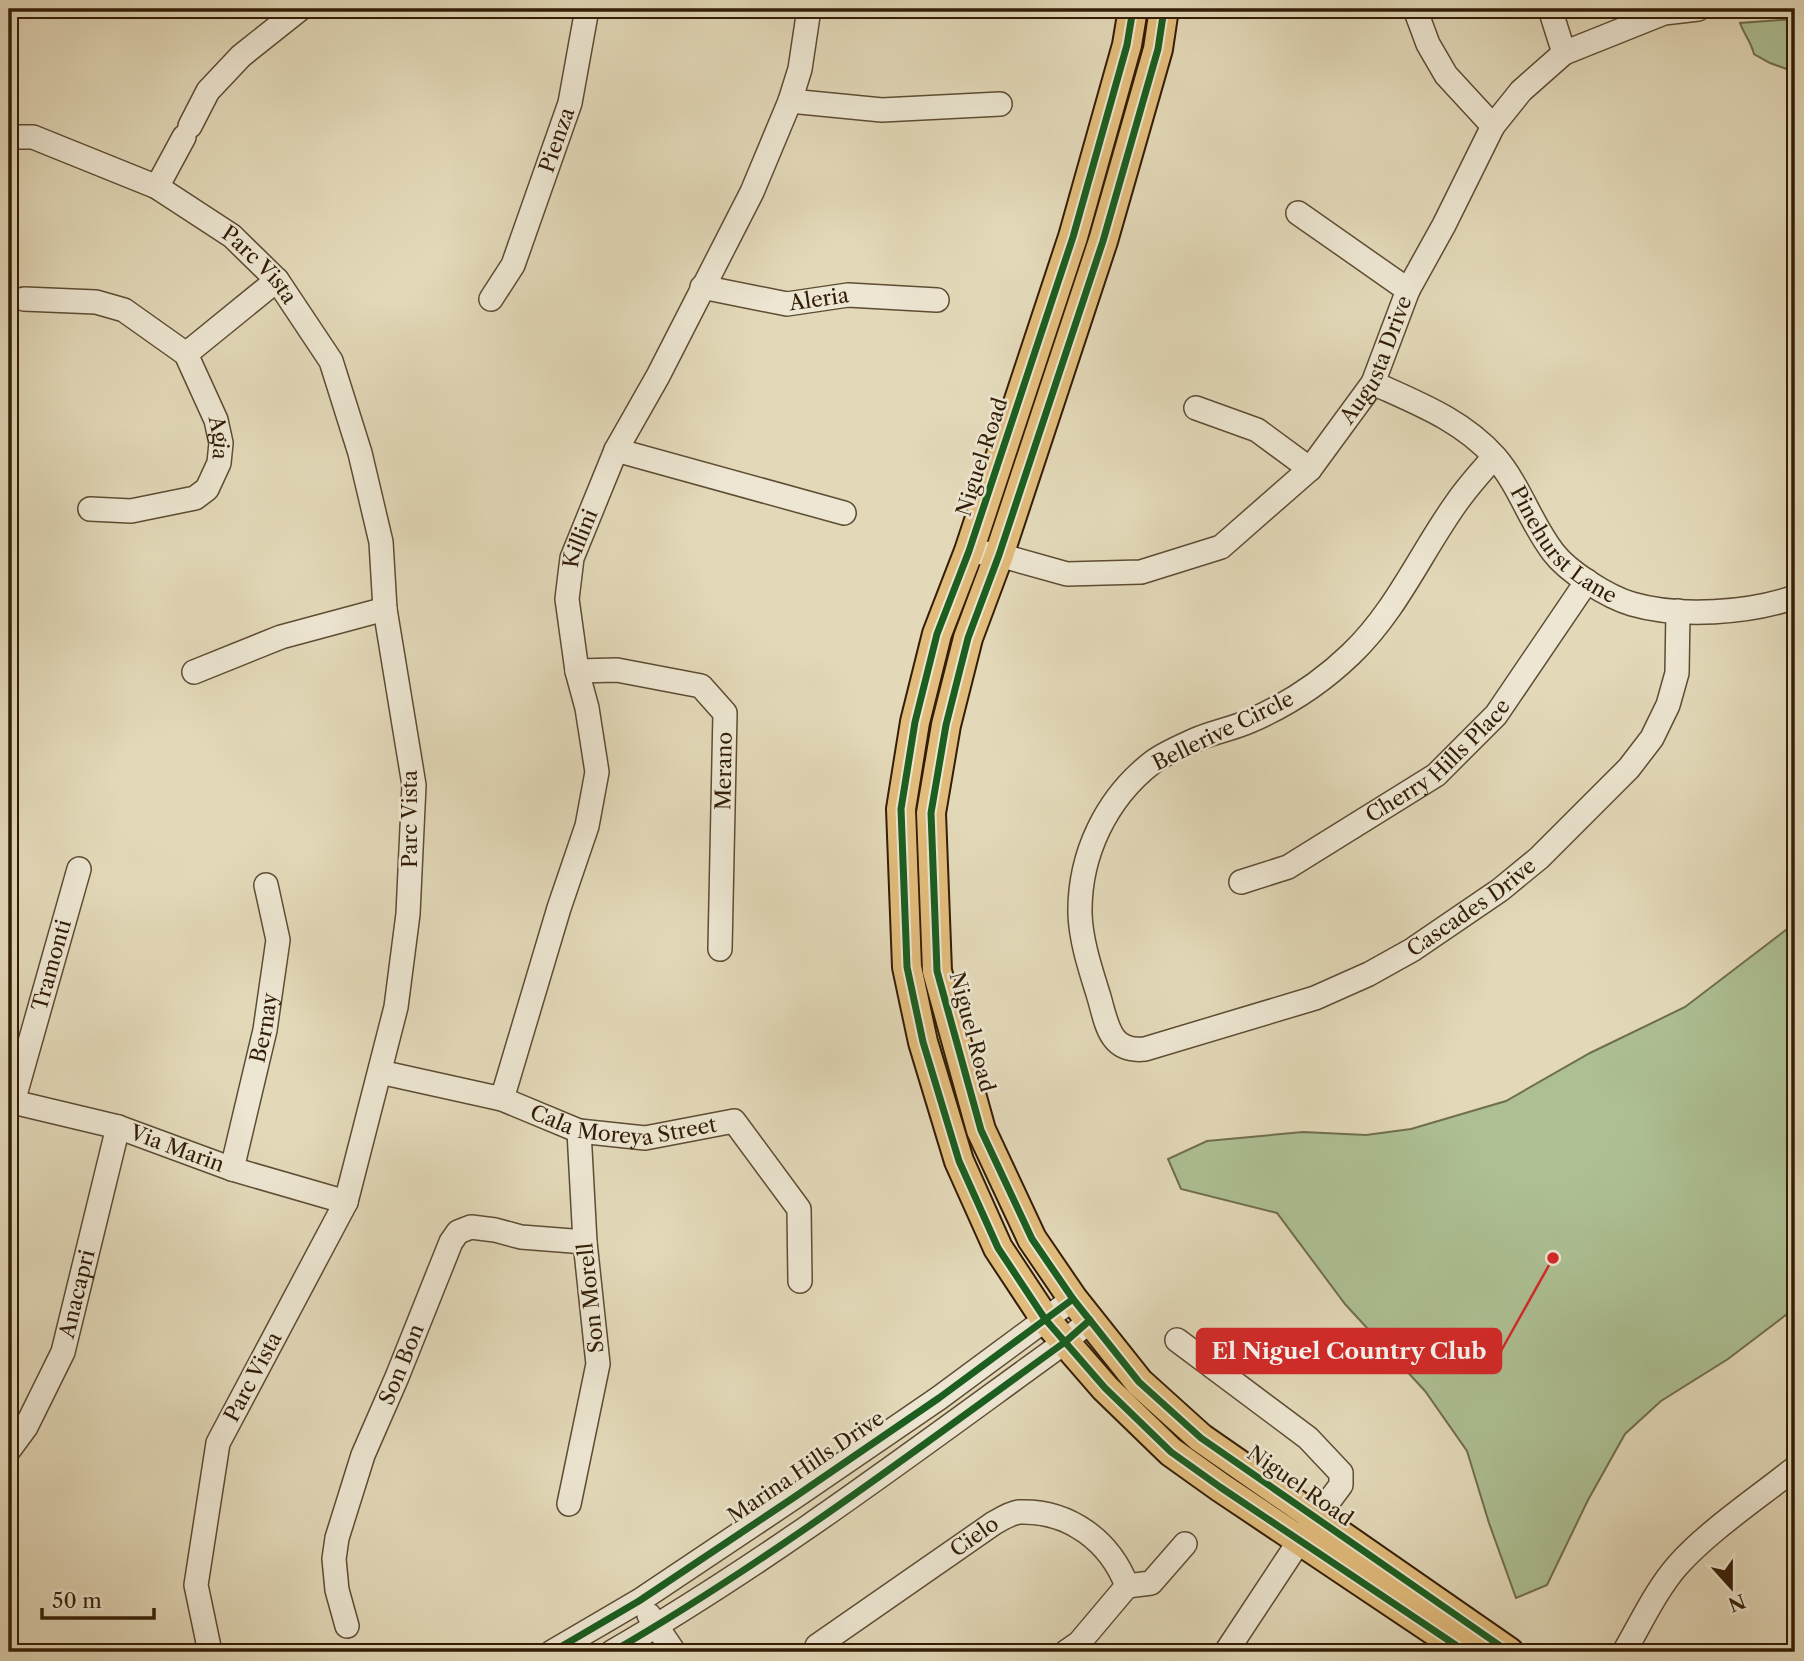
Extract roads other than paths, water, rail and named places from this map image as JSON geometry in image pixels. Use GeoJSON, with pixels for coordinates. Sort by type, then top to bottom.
{"type":"FeatureCollection","features":[{"type":"Feature","properties":{"kind":"main road","name":"Niguel Road"},"geometry":{"type":"LineString","coordinates":[[1133,9],[1127,45],[1073,237],[969,551],[934,647],[915,722],[901,809],[907,967],[923,1042],[959,1161],[998,1248],[1045,1319],[1105,1388],[1171,1451],[1220,1487],[1307,1529],[1509,1652]]}},
{"type":"Feature","properties":{"kind":"main road","name":"Niguel Road"},"geometry":{"type":"LineString","coordinates":[[1164,9],[1158,49],[1103,241],[965,651],[946,725],[932,813],[937,971],[981,1130],[1032,1239],[1081,1310],[1139,1382],[1200,1438],[1307,1529],[1465,1652]]}},
{"type":"Feature","properties":{"kind":"street"},"geometry":{"type":"LineString","coordinates":[[158,187],[208,91],[241,56],[300,9]]}},
{"type":"Feature","properties":{"kind":"street","name":"Pienza"},"geometry":{"type":"LineString","coordinates":[[491,299],[513,265],[570,103],[587,9]]}},
{"type":"Feature","properties":{"kind":"street","name":"Killini"},"geometry":{"type":"LineString","coordinates":[[502,1100],[559,908],[587,826],[597,772],[587,708],[577,671],[568,599],[566,553],[616,450],[752,192],[790,101],[804,46],[809,9]]}},
{"type":"Feature","properties":{"kind":"street"},"geometry":{"type":"LineString","coordinates":[[1415,9],[1428,44],[1446,75],[1493,126]]}},
{"type":"Feature","properties":{"kind":"street"},"geometry":{"type":"LineString","coordinates":[[1550,9],[1564,53]]}},
{"type":"Feature","properties":{"kind":"street","name":"Augusta Drive"},"geometry":{"type":"LineString","coordinates":[[969,551],[999,555],[1067,574],[1141,572],[1221,547],[1310,469],[1373,383],[1408,290],[1493,126],[1521,91],[1564,53],[1663,11],[1698,9]]}},
{"type":"Feature","properties":{"kind":"street"},"geometry":{"type":"LineString","coordinates":[[790,101],[882,110],[1000,104]]}},
{"type":"Feature","properties":{"kind":"street","name":"Parc Vista"},"geometry":{"type":"LineString","coordinates":[[9,137],[33,137],[158,187],[232,236],[278,280],[331,362],[360,453],[381,542],[384,609],[414,785],[408,914],[396,1007],[346,1202],[218,1443],[196,1585],[210,1652]]}},
{"type":"Feature","properties":{"kind":"street"},"geometry":{"type":"LineString","coordinates":[[1298,213],[1408,290]]}},
{"type":"Feature","properties":{"kind":"street"},"geometry":{"type":"LineString","coordinates":[[24,299],[96,302],[124,310],[186,354],[278,280]]}},
{"type":"Feature","properties":{"kind":"street","name":"Aleria"},"geometry":{"type":"LineString","coordinates":[[702,287],[787,304],[849,295],[937,300]]}},
{"type":"Feature","properties":{"kind":"street","name":"Agia"},"geometry":{"type":"LineString","coordinates":[[90,509],[131,511],[195,498],[207,489],[219,463],[221,443],[216,420],[186,354]]}},
{"type":"Feature","properties":{"kind":"street","name":"Pinehurst Lane"},"geometry":{"type":"LineString","coordinates":[[1373,383],[1444,416],[1470,433],[1494,457],[1515,484],[1534,524],[1555,555],[1587,582],[1631,604],[1678,611],[1732,610],[1774,604],[1795,597]]}},
{"type":"Feature","properties":{"kind":"street"},"geometry":{"type":"LineString","coordinates":[[1196,408],[1257,430],[1310,469]]}},
{"type":"Feature","properties":{"kind":"street"},"geometry":{"type":"LineString","coordinates":[[616,450],[844,513]]}},
{"type":"Feature","properties":{"kind":"street","name":"Bellerive Circle"},"geometry":{"type":"LineString","coordinates":[[1124,1048],[1116,1042],[1101,1003],[1088,960],[1080,915],[1083,875],[1095,833],[1119,794],[1154,761],[1198,738],[1251,721],[1307,690],[1352,654],[1386,615],[1457,501],[1494,457]]}},
{"type":"Feature","properties":{"kind":"street","name":"Cherry Hills Place"},"geometry":{"type":"LineString","coordinates":[[1241,882],[1288,867],[1436,775],[1496,715],[1587,582]]}},
{"type":"Feature","properties":{"kind":"street"},"geometry":{"type":"LineString","coordinates":[[194,672],[281,638],[384,609]]}},
{"type":"Feature","properties":{"kind":"street","name":"Cascades Drive"},"geometry":{"type":"LineString","coordinates":[[1124,1048],[1145,1049],[1315,998],[1391,962],[1500,890],[1539,858],[1620,777],[1652,738],[1668,705],[1677,673],[1678,611]]}},
{"type":"Feature","properties":{"kind":"street","name":"Merano"},"geometry":{"type":"LineString","coordinates":[[577,671],[617,670],[701,686],[725,713],[720,949]]}},
{"type":"Feature","properties":{"kind":"street","name":"Tramonti"},"geometry":{"type":"LineString","coordinates":[[11,1102],[79,869]]}},
{"type":"Feature","properties":{"kind":"street","name":"Bernay"},"geometry":{"type":"LineString","coordinates":[[232,1169],[265,1030],[278,940],[266,885]]}},
{"type":"Feature","properties":{"kind":"street","name":"Cala Moreya Street"},"geometry":{"type":"LineString","coordinates":[[380,1072],[502,1100],[579,1131],[645,1138],[734,1121],[799,1209],[800,1281]]}},
{"type":"Feature","properties":{"kind":"street","name":"Via Marin"},"geometry":{"type":"LineString","coordinates":[[11,1102],[118,1127],[232,1169],[346,1202]]}},
{"type":"Feature","properties":{"kind":"street","name":"Anacapri"},"geometry":{"type":"LineString","coordinates":[[9,1450],[26,1427],[63,1352],[118,1127]]}},
{"type":"Feature","properties":{"kind":"street","name":"Son Morell"},"geometry":{"type":"LineString","coordinates":[[569,1504],[598,1364],[585,1242],[579,1131]]}},
{"type":"Feature","properties":{"kind":"street","name":"Son Bon"},"geometry":{"type":"LineString","coordinates":[[347,1626],[337,1590],[334,1559],[337,1538],[363,1455],[450,1242],[458,1233],[471,1227],[521,1237],[585,1242]]}},
{"type":"Feature","properties":{"kind":"street"},"geometry":{"type":"LineString","coordinates":[[612,1652],[656,1627],[902,1462],[1065,1342],[1081,1310]]}},
{"type":"Feature","properties":{"kind":"street","name":"Marina Hills Drive"},"geometry":{"type":"LineString","coordinates":[[551,1652],[639,1601],[939,1398],[1045,1319],[1081,1310]]}},
{"type":"Feature","properties":{"kind":"street"},"geometry":{"type":"LineString","coordinates":[[1177,1340],[1308,1438],[1341,1473],[1341,1485],[1307,1529],[1226,1652]]}},
{"type":"Feature","properties":{"kind":"street"},"geometry":{"type":"LineString","coordinates":[[1624,1652],[1664,1583],[1679,1564],[1795,1468]]}},
{"type":"Feature","properties":{"kind":"street","name":"Cielo"},"geometry":{"type":"LineString","coordinates":[[818,1649],[994,1523],[1017,1512],[1047,1516],[1079,1525],[1092,1535],[1120,1566],[1128,1586]]}},
{"type":"Feature","properties":{"kind":"street"},"geometry":{"type":"LineString","coordinates":[[1066,1652],[1079,1643],[1128,1586],[1151,1583],[1185,1544]]}},
{"type":"Feature","properties":{"kind":"street"},"geometry":{"type":"LineString","coordinates":[[639,1601],[674,1652]]}},
{"type":"Feature","properties":{"kind":"place","name":"El Niguel Country Club"},"geometry":{"type":"Point","coordinates":[1553,1258]}}]}
